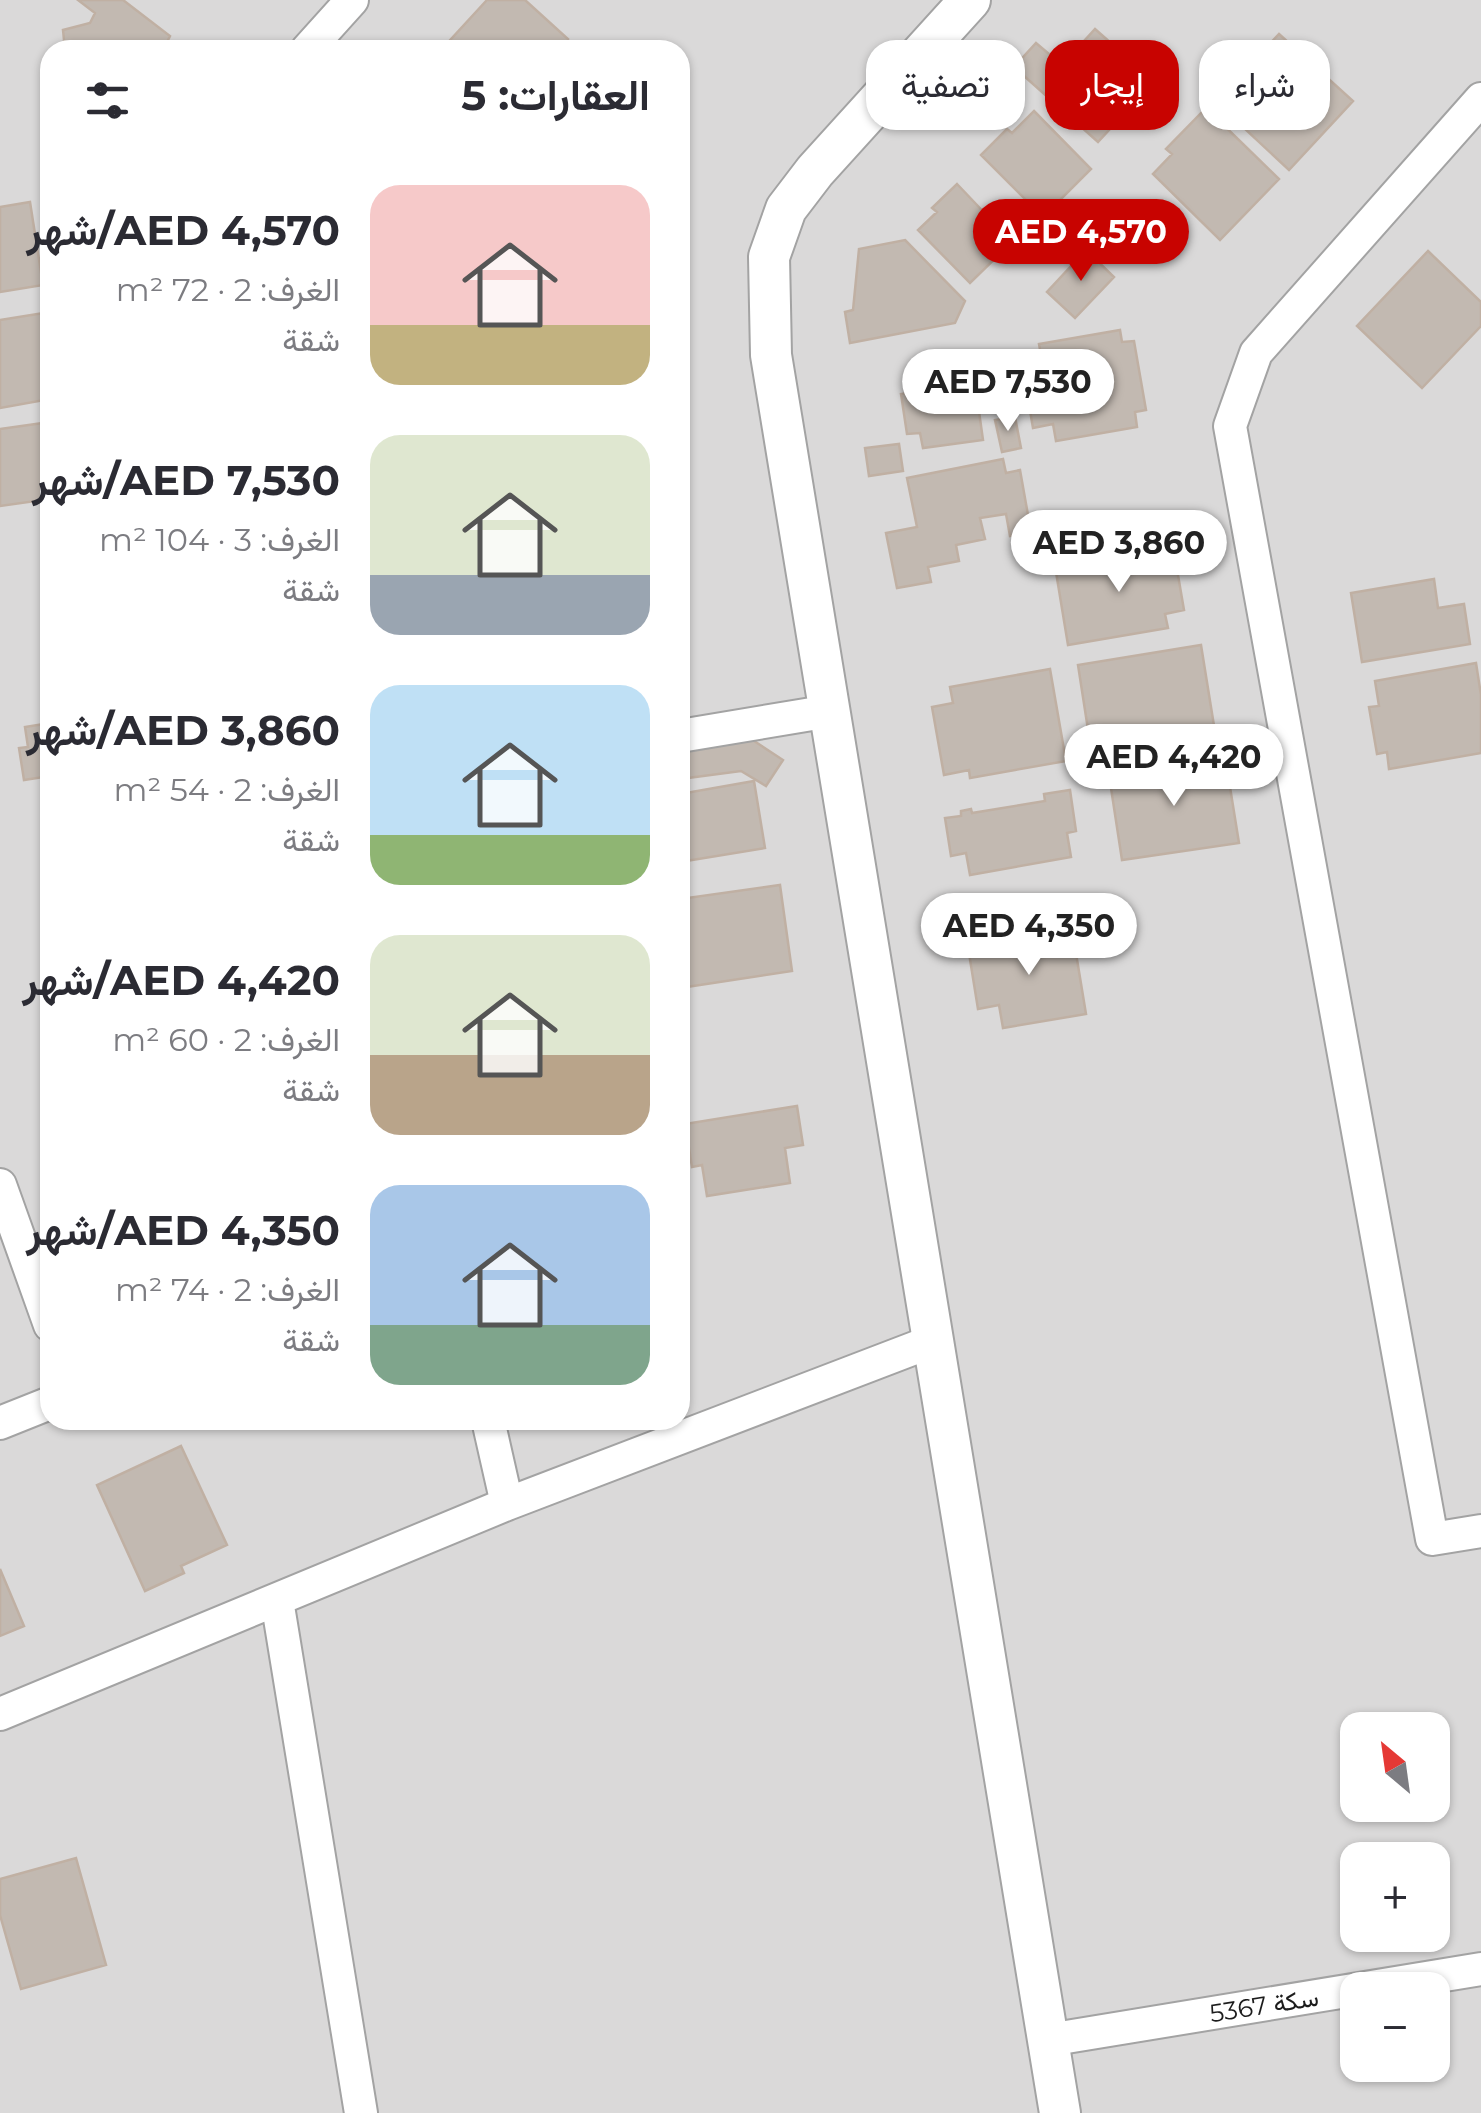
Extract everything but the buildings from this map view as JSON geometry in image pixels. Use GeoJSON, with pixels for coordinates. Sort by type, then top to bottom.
{"type":"FeatureCollection","features":[{"type":"Feature","properties":{"kind":"street"},"geometry":{"type":"LineString","coordinates":[[316,40],[352,0]]}},
{"type":"Feature","properties":{"kind":"street"},"geometry":{"type":"LineString","coordinates":[[970,0],[786,209],[769,257],[771,355],[1060,2113]]}},
{"type":"Feature","properties":{"kind":"street"},"geometry":{"type":"LineString","coordinates":[[1481,99],[1256,353],[1230,426],[1432,1539],[1481,1531]]}},
{"type":"Feature","properties":{"kind":"street"},"geometry":{"type":"LineString","coordinates":[[690,734],[830,710]]}},
{"type":"Feature","properties":{"kind":"street"},"geometry":{"type":"LineString","coordinates":[[0,1185],[40,1297]]}},
{"type":"Feature","properties":{"kind":"street"},"geometry":{"type":"LineString","coordinates":[[0,1714],[506,1504],[933,1341]]}},
{"type":"Feature","properties":{"kind":"street"},"geometry":{"type":"LineString","coordinates":[[0,1423],[40,1407]]}},
{"type":"Feature","properties":{"kind":"street"},"geometry":{"type":"LineString","coordinates":[[490,1430],[506,1504]]}},
{"type":"Feature","properties":{"kind":"street"},"geometry":{"type":"LineString","coordinates":[[277,1600],[361,2113]]}},
{"type":"Feature","properties":{"kind":"street","name":"سكة 5367"},"geometry":{"type":"LineString","coordinates":[[1048,2040],[1481,1969]]}},
{"type":"Feature","properties":{"kind":"shaded area"},"geometry":{"type":"Polygon","coordinates":[[[0,0],[1481,0],[1481,2113],[0,2113],[0,0]]]}}]}
